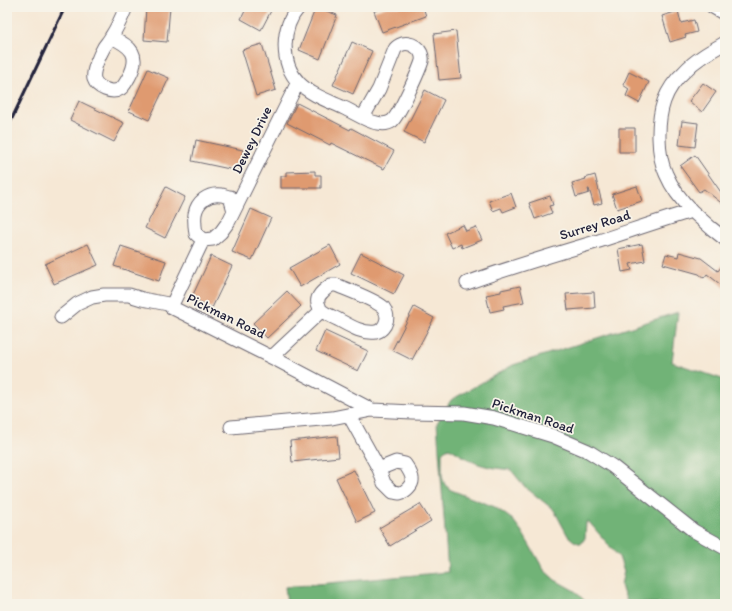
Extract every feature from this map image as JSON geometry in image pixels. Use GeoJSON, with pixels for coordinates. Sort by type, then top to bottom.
{"type":"FeatureCollection","features":[{"type":"Feature","properties":{"kind":"street"},"geometry":{"type":"LineString","coordinates":[[111,37],[126,7]]}},
{"type":"Feature","properties":{"kind":"street"},"geometry":{"type":"LineString","coordinates":[[300,7],[295,11],[289,23],[286,34],[285,47],[287,61],[291,72],[298,82],[310,92],[363,118],[375,123],[388,123],[392,121],[396,115],[410,89],[422,60],[420,51],[413,45],[407,43],[400,45],[395,49],[390,58],[379,89],[363,118]]}},
{"type":"Feature","properties":{"kind":"street"},"geometry":{"type":"LineString","coordinates":[[713,7],[725,14]]}},
{"type":"Feature","properties":{"kind":"street"},"geometry":{"type":"LineString","coordinates":[[725,43],[697,60],[684,71],[672,86],[664,101],[659,134],[660,153],[665,172],[676,193],[692,211],[725,239]]}},
{"type":"Feature","properties":{"kind":"street","name":"Dewey Drive"},"geometry":{"type":"LineString","coordinates":[[203,240],[213,239],[230,221],[298,82]]}},
{"type":"Feature","properties":{"kind":"street"},"geometry":{"type":"LineString","coordinates":[[172,307],[203,240],[196,234],[195,224],[195,213],[200,202],[209,195],[220,194],[230,198],[234,211]]}},
{"type":"Feature","properties":{"kind":"street","name":"Surrey Road"},"geometry":{"type":"LineString","coordinates":[[467,283],[543,257],[692,211]]}},
{"type":"Feature","properties":{"kind":"street"},"geometry":{"type":"LineString","coordinates":[[332,285],[336,285],[372,301],[383,308],[387,318],[386,323],[378,332],[368,332],[354,328],[321,311],[317,303],[318,299],[326,289],[332,285]]}},
{"type":"Feature","properties":{"kind":"street","name":"Pickman Road"},"geometry":{"type":"LineString","coordinates":[[61,317],[77,304],[92,297],[104,295],[129,295],[168,304],[372,410]]}},
{"type":"Feature","properties":{"kind":"street"},"geometry":{"type":"LineString","coordinates":[[272,357],[321,311]]}},
{"type":"Feature","properties":{"kind":"street","name":"Pickman Road"},"geometry":{"type":"LineString","coordinates":[[231,427],[332,418],[372,410],[464,413],[494,418],[553,436],[588,451],[612,466],[694,531],[725,548]]}},
{"type":"Feature","properties":{"kind":"street"},"geometry":{"type":"LineString","coordinates":[[349,414],[379,469]]}},
{"type":"Feature","properties":{"kind":"green space"},"geometry":{"type":"Polygon","coordinates":[[[678,312],[672,362],[725,380],[725,604],[632,603],[626,599],[621,585],[624,571],[619,557],[589,522],[586,522],[585,538],[581,544],[574,541],[568,536],[554,510],[525,487],[511,470],[478,464],[449,448],[442,453],[442,477],[445,485],[451,490],[495,507],[513,520],[522,532],[544,570],[555,580],[575,591],[588,604],[282,604],[287,603],[285,587],[448,572],[437,423],[451,400],[513,365],[678,312]]]}},
{"type":"Feature","properties":{"kind":"building"},"geometry":{"type":"Polygon","coordinates":[[[146,7],[170,7],[167,42],[144,40],[146,7]]]}},
{"type":"Feature","properties":{"kind":"building"},"geometry":{"type":"Polygon","coordinates":[[[247,7],[273,7],[261,30],[241,19],[247,7]]]}},
{"type":"Feature","properties":{"kind":"building"},"geometry":{"type":"Polygon","coordinates":[[[316,7],[337,15],[320,59],[299,50],[316,7]]]}},
{"type":"Feature","properties":{"kind":"building"},"geometry":{"type":"Polygon","coordinates":[[[387,7],[423,7],[426,16],[382,32],[374,11],[387,7]]]}},
{"type":"Feature","properties":{"kind":"building"},"geometry":{"type":"Polygon","coordinates":[[[678,11],[681,23],[694,20],[697,32],[685,35],[686,37],[670,42],[662,16],[678,11]]]}},
{"type":"Feature","properties":{"kind":"building"},"geometry":{"type":"Polygon","coordinates":[[[456,31],[461,78],[439,80],[434,34],[456,31]]]}},
{"type":"Feature","properties":{"kind":"building"},"geometry":{"type":"Polygon","coordinates":[[[352,42],[372,51],[353,94],[333,85],[352,42]]]}},
{"type":"Feature","properties":{"kind":"building"},"geometry":{"type":"Polygon","coordinates":[[[262,44],[276,90],[256,96],[242,50],[262,44]]]}},
{"type":"Feature","properties":{"kind":"building"},"geometry":{"type":"Polygon","coordinates":[[[148,69],[169,78],[149,120],[129,111],[148,69]]]}},
{"type":"Feature","properties":{"kind":"building"},"geometry":{"type":"Polygon","coordinates":[[[629,72],[649,82],[639,103],[626,96],[629,89],[623,85],[629,72]]]}},
{"type":"Feature","properties":{"kind":"building"},"geometry":{"type":"Polygon","coordinates":[[[703,83],[716,92],[702,112],[689,101],[703,83]]]}},
{"type":"Feature","properties":{"kind":"building"},"geometry":{"type":"Polygon","coordinates":[[[425,90],[444,100],[424,142],[404,132],[425,90]]]}},
{"type":"Feature","properties":{"kind":"building"},"geometry":{"type":"Polygon","coordinates":[[[79,101],[124,123],[114,142],[70,120],[79,101]]]}},
{"type":"Feature","properties":{"kind":"building"},"geometry":{"type":"Polygon","coordinates":[[[297,103],[350,130],[351,128],[394,151],[384,169],[331,143],[330,145],[287,123],[297,103]]]}},
{"type":"Feature","properties":{"kind":"building"},"geometry":{"type":"Polygon","coordinates":[[[682,121],[698,123],[695,147],[679,145],[682,121]]]}},
{"type":"Feature","properties":{"kind":"building"},"geometry":{"type":"Polygon","coordinates":[[[619,128],[635,128],[635,152],[619,152],[619,128]]]}},
{"type":"Feature","properties":{"kind":"building"},"geometry":{"type":"Polygon","coordinates":[[[196,140],[243,150],[239,171],[192,161],[196,140]]]}},
{"type":"Feature","properties":{"kind":"building"},"geometry":{"type":"Polygon","coordinates":[[[695,155],[725,198],[725,206],[704,189],[699,192],[680,166],[695,155]]]}},
{"type":"Feature","properties":{"kind":"building"},"geometry":{"type":"Polygon","coordinates":[[[315,171],[315,175],[321,175],[321,188],[281,188],[281,176],[286,176],[286,172],[315,171]]]}},
{"type":"Feature","properties":{"kind":"building"},"geometry":{"type":"Polygon","coordinates":[[[595,175],[602,203],[594,205],[589,189],[589,193],[576,197],[572,183],[595,175]]]}},
{"type":"Feature","properties":{"kind":"building"},"geometry":{"type":"Polygon","coordinates":[[[637,186],[642,201],[617,209],[612,194],[637,186]]]}},
{"type":"Feature","properties":{"kind":"building"},"geometry":{"type":"Polygon","coordinates":[[[166,187],[185,197],[165,238],[145,228],[166,187]]]}},
{"type":"Feature","properties":{"kind":"building"},"geometry":{"type":"Polygon","coordinates":[[[511,193],[516,207],[503,212],[501,208],[493,211],[489,201],[511,193]]]}},
{"type":"Feature","properties":{"kind":"building"},"geometry":{"type":"Polygon","coordinates":[[[550,196],[553,205],[549,206],[552,213],[535,219],[529,203],[550,196]]]}},
{"type":"Feature","properties":{"kind":"building"},"geometry":{"type":"Polygon","coordinates":[[[251,209],[271,218],[252,260],[232,252],[251,209]]]}},
{"type":"Feature","properties":{"kind":"building"},"geometry":{"type":"Polygon","coordinates":[[[463,225],[466,231],[476,227],[482,240],[462,248],[461,244],[452,248],[445,233],[463,225]]]}},
{"type":"Feature","properties":{"kind":"building"},"geometry":{"type":"Polygon","coordinates":[[[88,244],[98,265],[54,284],[45,264],[88,244]]]}},
{"type":"Feature","properties":{"kind":"building"},"geometry":{"type":"Polygon","coordinates":[[[642,244],[645,261],[630,264],[632,270],[622,272],[618,249],[642,244]]]}},
{"type":"Feature","properties":{"kind":"building"},"geometry":{"type":"Polygon","coordinates":[[[330,245],[340,264],[300,287],[289,268],[330,245]]]}},
{"type":"Feature","properties":{"kind":"building"},"geometry":{"type":"Polygon","coordinates":[[[121,246],[166,261],[159,281],[114,266],[121,246]]]}},
{"type":"Feature","properties":{"kind":"building"},"geometry":{"type":"Polygon","coordinates":[[[679,252],[701,258],[718,271],[725,262],[725,288],[707,274],[704,278],[699,274],[663,264],[666,254],[678,257],[679,252]]]}},
{"type":"Feature","properties":{"kind":"building"},"geometry":{"type":"Polygon","coordinates":[[[361,253],[404,275],[394,294],[351,273],[361,253]]]}},
{"type":"Feature","properties":{"kind":"building"},"geometry":{"type":"Polygon","coordinates":[[[211,256],[232,266],[212,308],[191,299],[211,256]]]}},
{"type":"Feature","properties":{"kind":"building"},"geometry":{"type":"Polygon","coordinates":[[[520,286],[524,302],[503,306],[504,309],[490,312],[486,295],[520,286]]]}},
{"type":"Feature","properties":{"kind":"building"},"geometry":{"type":"Polygon","coordinates":[[[287,291],[301,306],[267,338],[253,323],[287,291]]]}},
{"type":"Feature","properties":{"kind":"building"},"geometry":{"type":"Polygon","coordinates":[[[594,292],[595,308],[568,310],[566,294],[594,292]]]}},
{"type":"Feature","properties":{"kind":"building"},"geometry":{"type":"Polygon","coordinates":[[[414,307],[434,318],[412,360],[392,350],[414,307]]]}},
{"type":"Feature","properties":{"kind":"building"},"geometry":{"type":"Polygon","coordinates":[[[325,331],[368,351],[358,371],[316,351],[325,331]]]}},
{"type":"Feature","properties":{"kind":"building"},"geometry":{"type":"Polygon","coordinates":[[[337,436],[339,457],[292,462],[290,441],[337,436]]]}},
{"type":"Feature","properties":{"kind":"building"},"geometry":{"type":"Polygon","coordinates":[[[354,470],[375,513],[357,522],[336,478],[354,470]]]}},
{"type":"Feature","properties":{"kind":"building"},"geometry":{"type":"Polygon","coordinates":[[[420,504],[431,521],[390,546],[379,528],[420,504]]]}},
{"type":"Feature","properties":{"kind":"railway"},"geometry":{"type":"LineString","coordinates":[[7,129],[65,7]]}}]}
